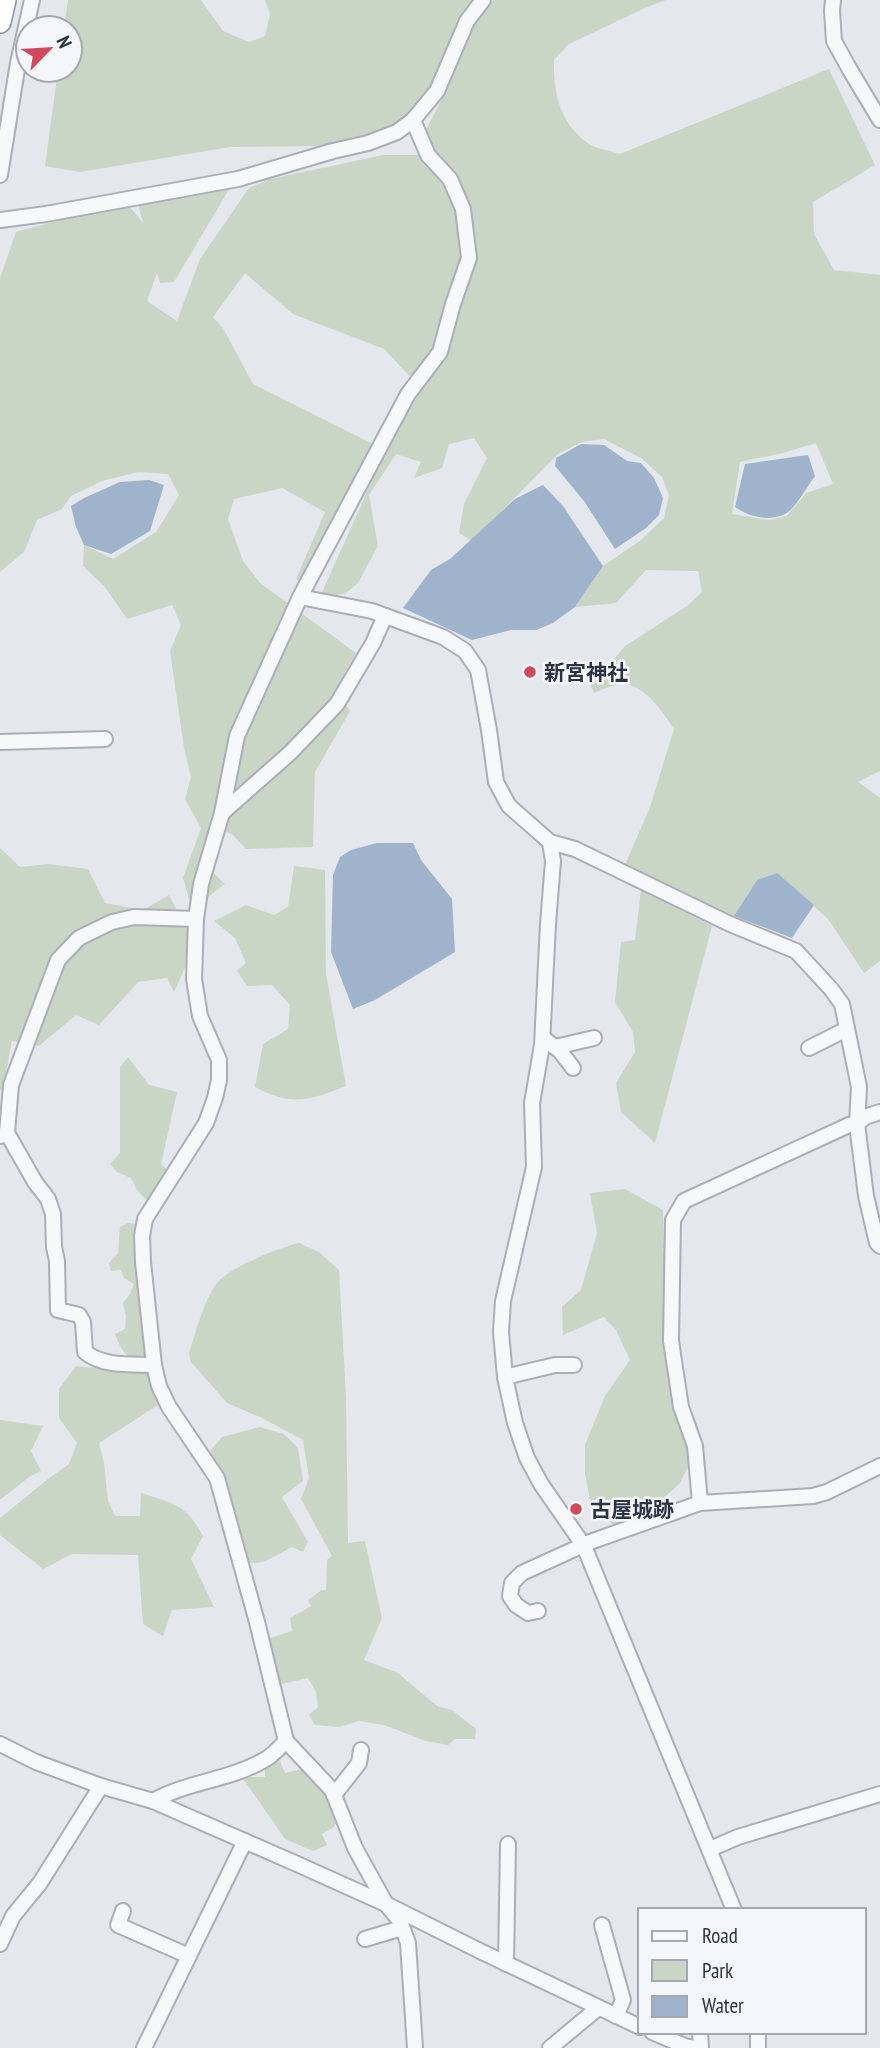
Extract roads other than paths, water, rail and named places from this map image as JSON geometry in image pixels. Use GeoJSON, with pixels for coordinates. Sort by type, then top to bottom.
{"type":"FeatureCollection","features":[{"type":"Feature","properties":{"kind":"highway"},"geometry":{"type":"LineString","coordinates":[[0,22],[5,0]]}},
{"type":"Feature","properties":{"kind":"street"},"geometry":{"type":"LineString","coordinates":[[0,174],[18,63],[32,0]]}},
{"type":"Feature","properties":{"kind":"street"},"geometry":{"type":"LineString","coordinates":[[0,220],[238,179],[368,143],[397,132],[414,120],[437,91],[467,21],[483,0]]}},
{"type":"Feature","properties":{"kind":"street"},"geometry":{"type":"LineString","coordinates":[[833,0],[834,41],[880,120]]}},
{"type":"Feature","properties":{"kind":"street"},"geometry":{"type":"LineString","coordinates":[[414,120],[428,155],[450,179],[463,209],[469,258],[440,352],[408,394],[300,597],[237,736],[222,813],[201,884],[196,919],[194,979],[200,1016],[219,1060],[219,1080],[206,1123],[145,1219],[142,1236],[154,1365],[159,1386],[169,1407],[217,1478],[257,1622],[286,1741],[332,1790],[355,1848],[386,1904],[400,1921],[408,1943],[415,2048]]}},
{"type":"Feature","properties":{"kind":"street"},"geometry":{"type":"LineString","coordinates":[[300,597],[372,611],[443,638],[465,651],[478,670],[496,782],[509,806],[550,842],[575,849],[730,924],[796,951],[831,989],[842,1004],[859,1087],[857,1124],[866,1196],[880,1246]]}},
{"type":"Feature","properties":{"kind":"street"},"geometry":{"type":"LineString","coordinates":[[222,813],[290,753],[337,704],[373,643],[385,616]]}},
{"type":"Feature","properties":{"kind":"street"},"geometry":{"type":"LineString","coordinates":[[0,742],[105,739]]}},
{"type":"Feature","properties":{"kind":"street"},"geometry":{"type":"LineString","coordinates":[[550,842],[553,861],[548,924],[549,1042],[532,1103],[534,1167],[503,1301],[501,1332],[505,1377],[515,1423],[527,1458],[584,1546],[733,1908]]}},
{"type":"Feature","properties":{"kind":"street"},"geometry":{"type":"LineString","coordinates":[[154,1365],[93,1360],[85,1352],[83,1322],[79,1315],[58,1310],[53,1214],[48,1199],[3,1134],[11,1085],[58,960],[79,938],[112,922],[134,917],[196,919]]}},
{"type":"Feature","properties":{"kind":"street"},"geometry":{"type":"LineString","coordinates":[[809,1048],[847,1030]]}},
{"type":"Feature","properties":{"kind":"street"},"geometry":{"type":"LineString","coordinates":[[549,1042],[594,1038]]}},
{"type":"Feature","properties":{"kind":"street"},"geometry":{"type":"LineString","coordinates":[[549,1042],[573,1068]]}},
{"type":"Feature","properties":{"kind":"street"},"geometry":{"type":"LineString","coordinates":[[700,1503],[695,1446],[681,1407],[671,1340],[673,1220],[684,1201],[880,1112]]}},
{"type":"Feature","properties":{"kind":"street"},"geometry":{"type":"LineString","coordinates":[[505,1377],[555,1365],[574,1365]]}},
{"type":"Feature","properties":{"kind":"street"},"geometry":{"type":"LineString","coordinates":[[538,1611],[528,1613],[516,1605],[510,1596],[512,1583],[522,1573],[584,1546],[700,1503],[813,1496],[880,1466]]}},
{"type":"Feature","properties":{"kind":"street"},"geometry":{"type":"LineString","coordinates":[[153,1801],[184,1787],[235,1773],[267,1759],[286,1741]]}},
{"type":"Feature","properties":{"kind":"street"},"geometry":{"type":"LineString","coordinates":[[0,1744],[36,1762],[101,1786],[153,1801],[245,1841],[386,1904],[638,2026]]}},
{"type":"Feature","properties":{"kind":"street"},"geometry":{"type":"LineString","coordinates":[[334,1795],[359,1763],[361,1750]]}},
{"type":"Feature","properties":{"kind":"street"},"geometry":{"type":"LineString","coordinates":[[0,1944],[13,1916],[40,1883],[101,1786]]}},
{"type":"Feature","properties":{"kind":"street"},"geometry":{"type":"LineString","coordinates":[[710,1849],[738,1837],[880,1794]]}},
{"type":"Feature","properties":{"kind":"street"},"geometry":{"type":"LineString","coordinates":[[144,2048],[245,1841]]}},
{"type":"Feature","properties":{"kind":"street"},"geometry":{"type":"LineString","coordinates":[[506,1964],[508,1844]]}},
{"type":"Feature","properties":{"kind":"street"},"geometry":{"type":"LineString","coordinates":[[122,1911],[118,1925],[189,1956]]}},
{"type":"Feature","properties":{"kind":"street"},"geometry":{"type":"LineString","coordinates":[[602,1925],[623,2000],[615,2017]]}},
{"type":"Feature","properties":{"kind":"street"},"geometry":{"type":"LineString","coordinates":[[365,1940],[402,1928]]}},
{"type":"Feature","properties":{"kind":"street"},"geometry":{"type":"LineString","coordinates":[[550,2048],[598,2008]]}},
{"type":"Feature","properties":{"kind":"street"},"geometry":{"type":"LineString","coordinates":[[657,2034],[694,2048]]}},
{"type":"Feature","properties":{"kind":"water"},"geometry":{"type":"Polygon","coordinates":[[[581,444],[604,445],[627,461],[641,463],[654,478],[663,498],[659,515],[646,528],[615,549],[584,501],[555,466],[556,458],[581,444]]]}},
{"type":"Feature","properties":{"kind":"water"},"geometry":{"type":"Polygon","coordinates":[[[808,455],[815,476],[788,512],[768,518],[747,514],[735,507],[745,464],[808,455]]]}},
{"type":"Feature","properties":{"kind":"water"},"geometry":{"type":"Polygon","coordinates":[[[149,480],[164,485],[150,531],[111,554],[84,545],[71,506],[120,482],[149,480]]]}},
{"type":"Feature","properties":{"kind":"water"},"geometry":{"type":"Polygon","coordinates":[[[543,485],[563,506],[603,566],[575,607],[553,623],[536,630],[511,630],[472,640],[403,608],[431,570],[450,559],[515,499],[543,485]]]}},
{"type":"Feature","properties":{"kind":"water"},"geometry":{"type":"Polygon","coordinates":[[[377,843],[413,843],[421,860],[452,899],[455,952],[375,1000],[353,1009],[331,952],[333,875],[340,857],[351,850],[377,843]]]}},
{"type":"Feature","properties":{"kind":"water"},"geometry":{"type":"Polygon","coordinates":[[[777,873],[814,905],[792,938],[734,916],[757,880],[777,873]]]}},
{"type":"Feature","properties":{"kind":"place","name":"新宮神社"},"geometry":{"type":"Point","coordinates":[530,672]}},
{"type":"Feature","properties":{"kind":"place","name":"古屋城跡"},"geometry":{"type":"Point","coordinates":[576,1509]}}]}
